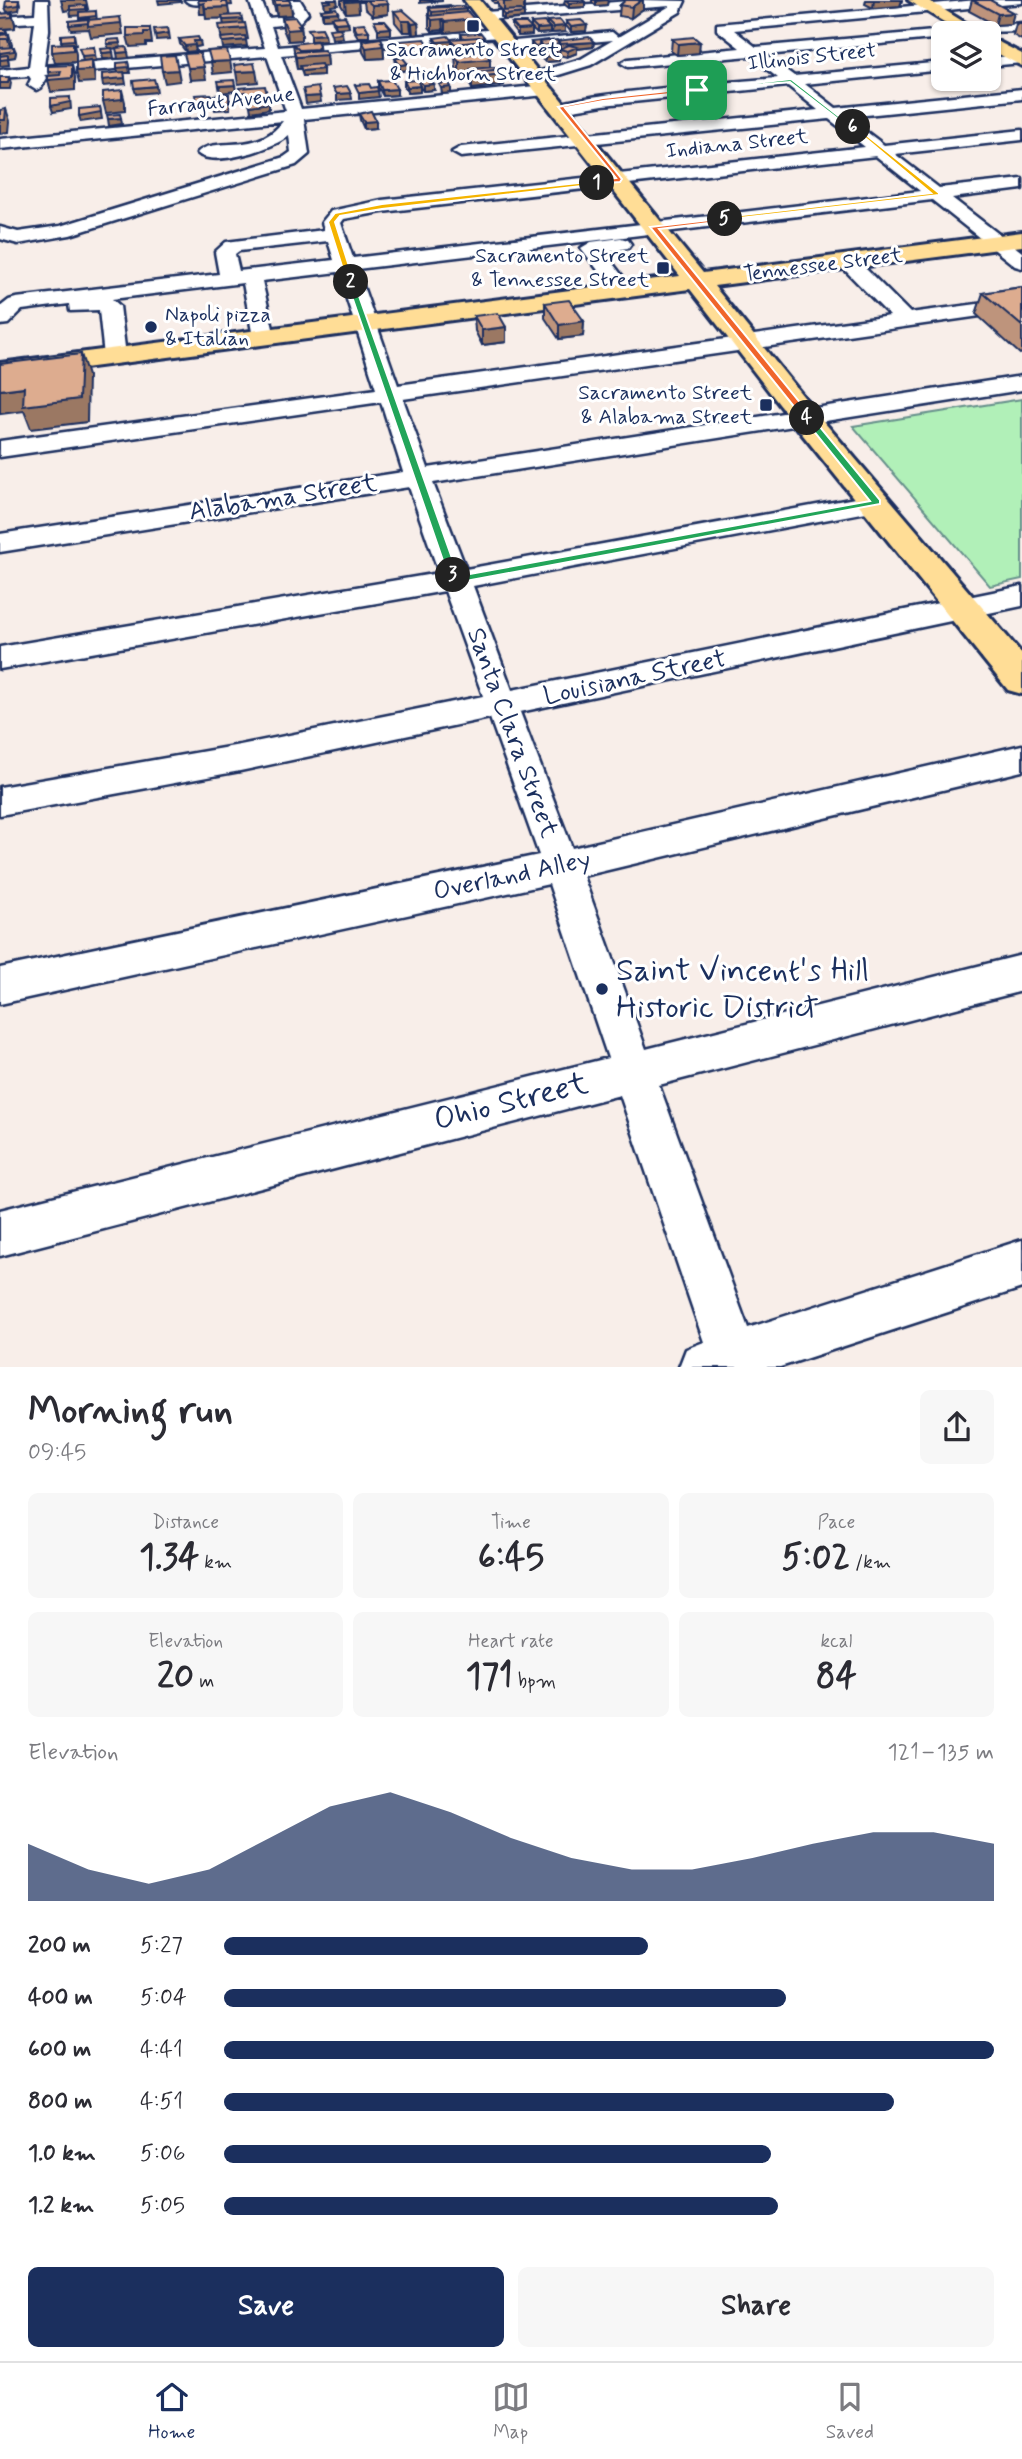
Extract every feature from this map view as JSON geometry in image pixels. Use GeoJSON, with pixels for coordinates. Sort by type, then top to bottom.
{"type":"FeatureCollection","features":[{"type":"Feature","properties":{"kind":"main road"},"geometry":{"type":"LineString","coordinates":[[472,0],[620,180],[746,343],[1022,680]]}},
{"type":"Feature","properties":{"kind":"main road"},"geometry":{"type":"LineString","coordinates":[[923,4],[953,21]]}},
{"type":"Feature","properties":{"kind":"main road"},"geometry":{"type":"LineString","coordinates":[[1001,38],[1021,55]]}},
{"type":"Feature","properties":{"kind":"main road","name":"Tennessee Street"},"geometry":{"type":"LineString","coordinates":[[0,371],[1022,239]]}},
{"type":"Feature","properties":{"kind":"street"},"geometry":{"type":"LineString","coordinates":[[36,78],[43,17],[42,0]]}},
{"type":"Feature","properties":{"kind":"street"},"geometry":{"type":"LineString","coordinates":[[191,0],[202,0]]}},
{"type":"Feature","properties":{"kind":"street"},"geometry":{"type":"LineString","coordinates":[[0,233],[18,238],[63,232],[290,162],[300,154],[295,116],[254,0]]}},
{"type":"Feature","properties":{"kind":"street"},"geometry":{"type":"LineString","coordinates":[[263,22],[294,20],[301,13],[294,0]]}},
{"type":"Feature","properties":{"kind":"street"},"geometry":{"type":"LineString","coordinates":[[486,16],[679,0],[675,9],[569,69],[545,92]]}},
{"type":"Feature","properties":{"kind":"street"},"geometry":{"type":"LineString","coordinates":[[1020,0],[957,5],[923,4],[722,27],[1022,262]]}},
{"type":"Feature","properties":{"kind":"street"},"geometry":{"type":"LineString","coordinates":[[957,5],[979,21]]}},
{"type":"Feature","properties":{"kind":"street"},"geometry":{"type":"LineString","coordinates":[[0,20],[43,17]]}},
{"type":"Feature","properties":{"kind":"street"},"geometry":{"type":"LineString","coordinates":[[1001,30],[1022,27]]}},
{"type":"Feature","properties":{"kind":"street"},"geometry":{"type":"LineString","coordinates":[[628,63],[931,35]]}},
{"type":"Feature","properties":{"kind":"street"},"geometry":{"type":"LineString","coordinates":[[0,75],[36,78],[271,51],[504,39],[628,37]]}},
{"type":"Feature","properties":{"kind":"street"},"geometry":{"type":"LineString","coordinates":[[1001,59],[1021,55]]}},
{"type":"Feature","properties":{"kind":"street","name":"Illinois Street"},"geometry":{"type":"LineString","coordinates":[[545,92],[603,100],[931,67]]}},
{"type":"Feature","properties":{"kind":"street","name":"Farragut Avenue"},"geometry":{"type":"LineString","coordinates":[[0,144],[545,92]]}},
{"type":"Feature","properties":{"kind":"street"},"geometry":{"type":"LineString","coordinates":[[461,152],[1022,94]]}},
{"type":"Feature","properties":{"kind":"street"},"geometry":{"type":"LineString","coordinates":[[402,105],[412,123]]}},
{"type":"Feature","properties":{"kind":"street"},"geometry":{"type":"LineString","coordinates":[[206,153],[253,148],[273,142],[286,133],[295,116]]}},
{"type":"Feature","properties":{"kind":"street","name":"Indiana Street"},"geometry":{"type":"LineString","coordinates":[[335,234],[331,222],[338,215],[458,198],[1022,135]]}},
{"type":"Feature","properties":{"kind":"street"},"geometry":{"type":"LineString","coordinates":[[1,318],[16,304],[230,277],[659,233],[1022,184]]}},
{"type":"Feature","properties":{"kind":"street"},"geometry":{"type":"LineString","coordinates":[[624,291],[591,248],[659,233]]}},
{"type":"Feature","properties":{"kind":"street"},"geometry":{"type":"LineString","coordinates":[[230,277],[225,252],[233,246],[335,234]]}},
{"type":"Feature","properties":{"kind":"street","name":"Santa Clara Street"},"geometry":{"type":"LineString","coordinates":[[335,234],[364,325],[561,866],[632,1071],[725,1364]]}},
{"type":"Feature","properties":{"kind":"street"},"geometry":{"type":"LineString","coordinates":[[848,262],[900,314]]}},
{"type":"Feature","properties":{"kind":"street"},"geometry":{"type":"LineString","coordinates":[[253,282],[264,337]]}},
{"type":"Feature","properties":{"kind":"street"},"geometry":{"type":"LineString","coordinates":[[27,312],[107,304],[116,356]]}},
{"type":"Feature","properties":{"kind":"street"},"geometry":{"type":"LineString","coordinates":[[0,449],[1022,304]]}},
{"type":"Feature","properties":{"kind":"street","name":"Alabama Street"},"geometry":{"type":"LineString","coordinates":[[0,543],[1022,383]]}},
{"type":"Feature","properties":{"kind":"street"},"geometry":{"type":"LineString","coordinates":[[0,658],[455,580],[877,502]]}},
{"type":"Feature","properties":{"kind":"street","name":"Louisiana Street"},"geometry":{"type":"LineString","coordinates":[[0,801],[240,758],[1022,597]]}},
{"type":"Feature","properties":{"kind":"street","name":"Overland Alley"},"geometry":{"type":"LineString","coordinates":[[0,986],[561,866],[1022,758]]}},
{"type":"Feature","properties":{"kind":"street","name":"Ohio Street"},"geometry":{"type":"LineString","coordinates":[[0,1233],[1022,973]]}},
{"type":"Feature","properties":{"kind":"street"},"geometry":{"type":"LineString","coordinates":[[725,1364],[1022,1264]]}},
{"type":"Feature","properties":{"kind":"green space"},"geometry":{"type":"Polygon","coordinates":[[[1022,399],[1022,579],[990,586],[853,426],[1022,399]]]}},
{"type":"Feature","properties":{"kind":"building"},"geometry":{"type":"Polygon","coordinates":[[[6,0],[19,0],[18,5],[5,7],[6,0]]]}},
{"type":"Feature","properties":{"kind":"building"},"geometry":{"type":"Polygon","coordinates":[[[198,0],[222,0],[227,2],[228,7],[205,8],[204,3],[199,4],[198,0]]]}},
{"type":"Feature","properties":{"kind":"building"},"geometry":{"type":"Polygon","coordinates":[[[274,0],[289,0],[291,4],[276,5],[274,0]]]}},
{"type":"Feature","properties":{"kind":"building"},"geometry":{"type":"Polygon","coordinates":[[[366,0],[385,0],[388,4],[372,5],[366,0]]]}},
{"type":"Feature","properties":{"kind":"building"},"geometry":{"type":"Polygon","coordinates":[[[566,0],[583,0],[585,2],[569,3],[566,0]]]}},
{"type":"Feature","properties":{"kind":"building"},"geometry":{"type":"Polygon","coordinates":[[[626,0],[642,0],[632,7],[620,5],[626,0]]]}},
{"type":"Feature","properties":{"kind":"building"},"geometry":{"type":"Polygon","coordinates":[[[972,0],[990,0],[1014,13],[998,14],[972,0]]]}},
{"type":"Feature","properties":{"kind":"building"},"geometry":{"type":"Polygon","coordinates":[[[86,5],[86,9],[70,10],[70,6],[86,5]]]}},
{"type":"Feature","properties":{"kind":"building"},"geometry":{"type":"Polygon","coordinates":[[[463,6],[466,9],[432,12],[429,8],[463,6]]]}},
{"type":"Feature","properties":{"kind":"building"},"geometry":{"type":"Polygon","coordinates":[[[336,8],[338,12],[323,13],[321,10],[336,8]]]}},
{"type":"Feature","properties":{"kind":"building"},"geometry":{"type":"Polygon","coordinates":[[[403,10],[418,23],[402,21],[394,11],[403,10]]]}},
{"type":"Feature","properties":{"kind":"building"},"geometry":{"type":"Polygon","coordinates":[[[521,10],[524,13],[504,15],[501,11],[521,10]]]}},
{"type":"Feature","properties":{"kind":"building"},"geometry":{"type":"Polygon","coordinates":[[[96,11],[96,16],[79,18],[79,12],[96,11]]]}},
{"type":"Feature","properties":{"kind":"building"},"geometry":{"type":"Polygon","coordinates":[[[468,12],[474,19],[445,22],[442,19],[432,20],[429,16],[468,12]]]}},
{"type":"Feature","properties":{"kind":"building"},"geometry":{"type":"Polygon","coordinates":[[[12,13],[12,17],[0,18],[0,14],[12,13]]]}},
{"type":"Feature","properties":{"kind":"building"},"geometry":{"type":"Polygon","coordinates":[[[241,15],[242,19],[223,20],[222,16],[241,15]]]}},
{"type":"Feature","properties":{"kind":"building"},"geometry":{"type":"Polygon","coordinates":[[[345,16],[348,22],[335,23],[332,17],[345,16]]]}},
{"type":"Feature","properties":{"kind":"building"},"geometry":{"type":"Polygon","coordinates":[[[120,17],[121,23],[88,26],[88,20],[120,17]]]}},
{"type":"Feature","properties":{"kind":"building"},"geometry":{"type":"Polygon","coordinates":[[[295,17],[301,25],[298,25],[300,29],[287,30],[282,18],[295,17]]]}},
{"type":"Feature","properties":{"kind":"building"},"geometry":{"type":"Polygon","coordinates":[[[89,19],[88,23],[69,25],[69,21],[89,19]]]}},
{"type":"Feature","properties":{"kind":"building"},"geometry":{"type":"Polygon","coordinates":[[[560,20],[565,26],[553,27],[547,21],[560,20]]]}},
{"type":"Feature","properties":{"kind":"building"},"geometry":{"type":"Polygon","coordinates":[[[581,20],[587,25],[571,27],[566,21],[581,20]]]}},
{"type":"Feature","properties":{"kind":"building"},"geometry":{"type":"Polygon","coordinates":[[[374,21],[385,21],[391,28],[378,29],[374,21]]]}},
{"type":"Feature","properties":{"kind":"building"},"geometry":{"type":"Polygon","coordinates":[[[544,22],[550,28],[537,29],[531,23],[544,22]]]}},
{"type":"Feature","properties":{"kind":"building"},"geometry":{"type":"Polygon","coordinates":[[[245,23],[246,28],[220,30],[219,25],[245,23]]]}},
{"type":"Feature","properties":{"kind":"building"},"geometry":{"type":"Polygon","coordinates":[[[364,23],[369,31],[357,32],[353,24],[364,23]]]}},
{"type":"Feature","properties":{"kind":"building"},"geometry":{"type":"Polygon","coordinates":[[[512,23],[526,23],[532,29],[518,30],[512,23]]]}},
{"type":"Feature","properties":{"kind":"building"},"geometry":{"type":"Polygon","coordinates":[[[127,28],[150,28],[150,32],[127,36],[127,28]]]}},
{"type":"Feature","properties":{"kind":"building"},"geometry":{"type":"Polygon","coordinates":[[[168,28],[169,33],[155,35],[154,29],[168,28]]]}},
{"type":"Feature","properties":{"kind":"building"},"geometry":{"type":"Polygon","coordinates":[[[322,28],[325,34],[311,35],[308,29],[322,28]]]}},
{"type":"Feature","properties":{"kind":"building"},"geometry":{"type":"Polygon","coordinates":[[[340,28],[342,33],[331,34],[329,29],[340,28]]]}},
{"type":"Feature","properties":{"kind":"building"},"geometry":{"type":"Polygon","coordinates":[[[481,33],[484,37],[463,38],[461,34],[481,33]]]}},
{"type":"Feature","properties":{"kind":"building"},"geometry":{"type":"Polygon","coordinates":[[[9,34],[8,39],[0,39],[0,35],[9,34]]]}},
{"type":"Feature","properties":{"kind":"building"},"geometry":{"type":"Polygon","coordinates":[[[74,34],[74,40],[61,41],[61,35],[74,34]]]}},
{"type":"Feature","properties":{"kind":"building"},"geometry":{"type":"Polygon","coordinates":[[[245,36],[246,40],[222,42],[221,38],[245,36]]]}},
{"type":"Feature","properties":{"kind":"building"},"geometry":{"type":"Polygon","coordinates":[[[448,36],[452,41],[437,42],[434,38],[448,36]]]}},
{"type":"Feature","properties":{"kind":"building"},"geometry":{"type":"Polygon","coordinates":[[[198,37],[200,41],[194,41],[195,45],[185,46],[179,39],[198,37]]]}},
{"type":"Feature","properties":{"kind":"building"},"geometry":{"type":"Polygon","coordinates":[[[479,37],[483,41],[455,44],[451,39],[479,37]]]}},
{"type":"Feature","properties":{"kind":"building"},"geometry":{"type":"Polygon","coordinates":[[[589,37],[594,42],[559,44],[557,41],[589,37]]]}},
{"type":"Feature","properties":{"kind":"building"},"geometry":{"type":"Polygon","coordinates":[[[694,37],[700,42],[678,44],[672,39],[694,37]]]}},
{"type":"Feature","properties":{"kind":"building"},"geometry":{"type":"Polygon","coordinates":[[[381,38],[383,46],[366,48],[362,41],[381,38]]]}},
{"type":"Feature","properties":{"kind":"building"},"geometry":{"type":"Polygon","coordinates":[[[119,39],[120,43],[107,44],[107,40],[119,39]]]}},
{"type":"Feature","properties":{"kind":"building"},"geometry":{"type":"Polygon","coordinates":[[[425,39],[429,45],[403,48],[398,41],[425,39]]]}},
{"type":"Feature","properties":{"kind":"building"},"geometry":{"type":"Polygon","coordinates":[[[549,40],[539,42],[539,46],[535,47],[531,42],[549,40]]]}},
{"type":"Feature","properties":{"kind":"building"},"geometry":{"type":"Polygon","coordinates":[[[557,40],[560,44],[542,46],[539,42],[557,40]]]}},
{"type":"Feature","properties":{"kind":"building"},"geometry":{"type":"Polygon","coordinates":[[[317,41],[317,49],[299,50],[293,44],[317,41]]]}},
{"type":"Feature","properties":{"kind":"building"},"geometry":{"type":"Polygon","coordinates":[[[73,43],[73,50],[52,52],[52,44],[73,43]]]}},
{"type":"Feature","properties":{"kind":"building"},"geometry":{"type":"Polygon","coordinates":[[[487,45],[490,49],[462,52],[459,47],[487,45]]]}},
{"type":"Feature","properties":{"kind":"building"},"geometry":{"type":"Polygon","coordinates":[[[569,45],[577,47],[568,51],[559,49],[569,45]]]}},
{"type":"Feature","properties":{"kind":"building"},"geometry":{"type":"Polygon","coordinates":[[[14,47],[14,51],[0,53],[0,48],[14,47]]]}},
{"type":"Feature","properties":{"kind":"building"},"geometry":{"type":"Polygon","coordinates":[[[94,47],[95,55],[82,56],[79,48],[94,47]]]}},
{"type":"Feature","properties":{"kind":"building"},"geometry":{"type":"Polygon","coordinates":[[[126,47],[128,52],[117,53],[116,48],[126,47]]]}},
{"type":"Feature","properties":{"kind":"building"},"geometry":{"type":"Polygon","coordinates":[[[112,48],[113,52],[102,53],[101,49],[112,48]]]}},
{"type":"Feature","properties":{"kind":"building"},"geometry":{"type":"Polygon","coordinates":[[[227,50],[230,61],[211,62],[208,51],[227,50]]]}},
{"type":"Feature","properties":{"kind":"building"},"geometry":{"type":"Polygon","coordinates":[[[324,50],[327,55],[296,57],[294,52],[324,50]]]}},
{"type":"Feature","properties":{"kind":"building"},"geometry":{"type":"Polygon","coordinates":[[[555,50],[560,55],[545,57],[540,52],[555,50]]]}},
{"type":"Feature","properties":{"kind":"building"},"geometry":{"type":"Polygon","coordinates":[[[485,52],[490,59],[459,62],[455,56],[485,52]]]}},
{"type":"Feature","properties":{"kind":"building"},"geometry":{"type":"Polygon","coordinates":[[[200,53],[204,67],[188,68],[184,54],[200,53]]]}},
{"type":"Feature","properties":{"kind":"building"},"geometry":{"type":"Polygon","coordinates":[[[8,55],[8,59],[0,60],[0,56],[8,55]]]}},
{"type":"Feature","properties":{"kind":"building"},"geometry":{"type":"Polygon","coordinates":[[[175,55],[178,70],[162,71],[160,56],[175,55]]]}},
{"type":"Feature","properties":{"kind":"building"},"geometry":{"type":"Polygon","coordinates":[[[395,58],[403,58],[408,64],[400,65],[395,58]]]}},
{"type":"Feature","properties":{"kind":"building"},"geometry":{"type":"Polygon","coordinates":[[[91,60],[92,70],[76,71],[76,62],[91,60]]]}},
{"type":"Feature","properties":{"kind":"building"},"geometry":{"type":"Polygon","coordinates":[[[128,62],[129,67],[117,68],[117,63],[128,62]]]}},
{"type":"Feature","properties":{"kind":"building"},"geometry":{"type":"Polygon","coordinates":[[[254,63],[256,71],[236,72],[234,65],[254,63]]]}},
{"type":"Feature","properties":{"kind":"building"},"geometry":{"type":"Polygon","coordinates":[[[321,64],[323,69],[302,71],[300,66],[321,64]]]}},
{"type":"Feature","properties":{"kind":"building"},"geometry":{"type":"Polygon","coordinates":[[[72,65],[72,78],[48,80],[48,76],[60,75],[61,71],[48,72],[48,66],[72,65]]]}},
{"type":"Feature","properties":{"kind":"building"},"geometry":{"type":"Polygon","coordinates":[[[494,67],[496,70],[474,72],[471,69],[494,67]]]}},
{"type":"Feature","properties":{"kind":"building"},"geometry":{"type":"Polygon","coordinates":[[[500,69],[504,74],[472,77],[470,73],[500,69]]]}},
{"type":"Feature","properties":{"kind":"building"},"geometry":{"type":"Polygon","coordinates":[[[124,72],[125,78],[102,80],[102,74],[124,72]]]}},
{"type":"Feature","properties":{"kind":"building"},"geometry":{"type":"Polygon","coordinates":[[[0,77],[9,77],[8,83],[0,83],[0,77]]]}},
{"type":"Feature","properties":{"kind":"building"},"geometry":{"type":"Polygon","coordinates":[[[429,77],[434,84],[423,85],[418,78],[429,77]]]}},
{"type":"Feature","properties":{"kind":"building"},"geometry":{"type":"Polygon","coordinates":[[[154,79],[156,86],[134,88],[133,81],[154,79]]]}},
{"type":"Feature","properties":{"kind":"building"},"geometry":{"type":"Polygon","coordinates":[[[234,80],[235,85],[219,86],[218,81],[234,80]]]}},
{"type":"Feature","properties":{"kind":"building"},"geometry":{"type":"Polygon","coordinates":[[[392,80],[397,89],[382,90],[378,81],[392,80]]]}},
{"type":"Feature","properties":{"kind":"building"},"geometry":{"type":"Polygon","coordinates":[[[417,80],[420,86],[407,87],[404,81],[417,80]]]}},
{"type":"Feature","properties":{"kind":"building"},"geometry":{"type":"Polygon","coordinates":[[[449,83],[451,87],[441,88],[439,84],[449,83]]]}},
{"type":"Feature","properties":{"kind":"building"},"geometry":{"type":"Polygon","coordinates":[[[369,84],[371,88],[377,87],[378,91],[359,93],[355,85],[369,84]]]}},
{"type":"Feature","properties":{"kind":"building"},"geometry":{"type":"Polygon","coordinates":[[[265,86],[269,103],[250,106],[248,100],[254,100],[253,98],[247,98],[245,92],[240,93],[239,88],[265,86]]]}},
{"type":"Feature","properties":{"kind":"building"},"geometry":{"type":"Polygon","coordinates":[[[347,86],[351,93],[337,94],[333,88],[347,86]]]}},
{"type":"Feature","properties":{"kind":"building"},"geometry":{"type":"Polygon","coordinates":[[[318,87],[320,96],[305,97],[303,89],[318,87]]]}},
{"type":"Feature","properties":{"kind":"building"},"geometry":{"type":"Polygon","coordinates":[[[122,90],[122,99],[103,101],[103,92],[122,90]]]}},
{"type":"Feature","properties":{"kind":"building"},"geometry":{"type":"Polygon","coordinates":[[[211,94],[212,101],[197,102],[195,95],[211,94]]]}},
{"type":"Feature","properties":{"kind":"building"},"geometry":{"type":"Polygon","coordinates":[[[229,94],[229,103],[213,104],[214,95],[229,94]]]}},
{"type":"Feature","properties":{"kind":"building"},"geometry":{"type":"Polygon","coordinates":[[[70,97],[70,102],[51,106],[51,98],[70,97]]]}},
{"type":"Feature","properties":{"kind":"building"},"geometry":{"type":"Polygon","coordinates":[[[100,107],[101,112],[79,116],[79,109],[100,107]]]}},
{"type":"Feature","properties":{"kind":"building"},"geometry":{"type":"Polygon","coordinates":[[[6,109],[5,120],[0,120],[0,110],[6,109]]]}},
{"type":"Feature","properties":{"kind":"building"},"geometry":{"type":"Polygon","coordinates":[[[371,111],[376,121],[364,122],[359,114],[371,111]]]}},
{"type":"Feature","properties":{"kind":"building"},"geometry":{"type":"Polygon","coordinates":[[[120,114],[121,118],[108,119],[107,115],[120,114]]]}},
{"type":"Feature","properties":{"kind":"building"},"geometry":{"type":"Polygon","coordinates":[[[1022,287],[1022,326],[983,293],[1022,287]]]}},
{"type":"Feature","properties":{"kind":"building"},"geometry":{"type":"Polygon","coordinates":[[[569,300],[584,321],[559,325],[545,303],[569,300]]]}},
{"type":"Feature","properties":{"kind":"building"},"geometry":{"type":"Polygon","coordinates":[[[498,313],[506,327],[482,330],[474,316],[498,313]]]}},
{"type":"Feature","properties":{"kind":"building"},"geometry":{"type":"Polygon","coordinates":[[[81,354],[79,399],[23,406],[24,387],[0,390],[0,364],[81,354]]]}},
{"type":"Feature","properties":{"kind":"place","name":"Sacramento Street & Hichborn Street"},"geometry":{"type":"Point","coordinates":[473,26]}},
{"type":"Feature","properties":{"kind":"place","name":"Sacramento Street & Tennessee Street"},"geometry":{"type":"Point","coordinates":[663,268]}},
{"type":"Feature","properties":{"kind":"place","name":"Napoli pizza & Italian"},"geometry":{"type":"Point","coordinates":[151,327]}},
{"type":"Feature","properties":{"kind":"place","name":"Sacramento Street & Alabama Street"},"geometry":{"type":"Point","coordinates":[766,405]}},
{"type":"Feature","properties":{"kind":"place","name":"Saint Vincent's Hill Historic District"},"geometry":{"type":"Point","coordinates":[602,989]}},
{"type":"Feature","properties":{"kind":"route"},"geometry":{"type":"LineString","coordinates":[[791,80],[936,194],[654,227],[877,502],[455,580],[364,325],[331,222],[338,215],[354,210],[620,180],[561,107],[697,90],[791,80]]}}]}
